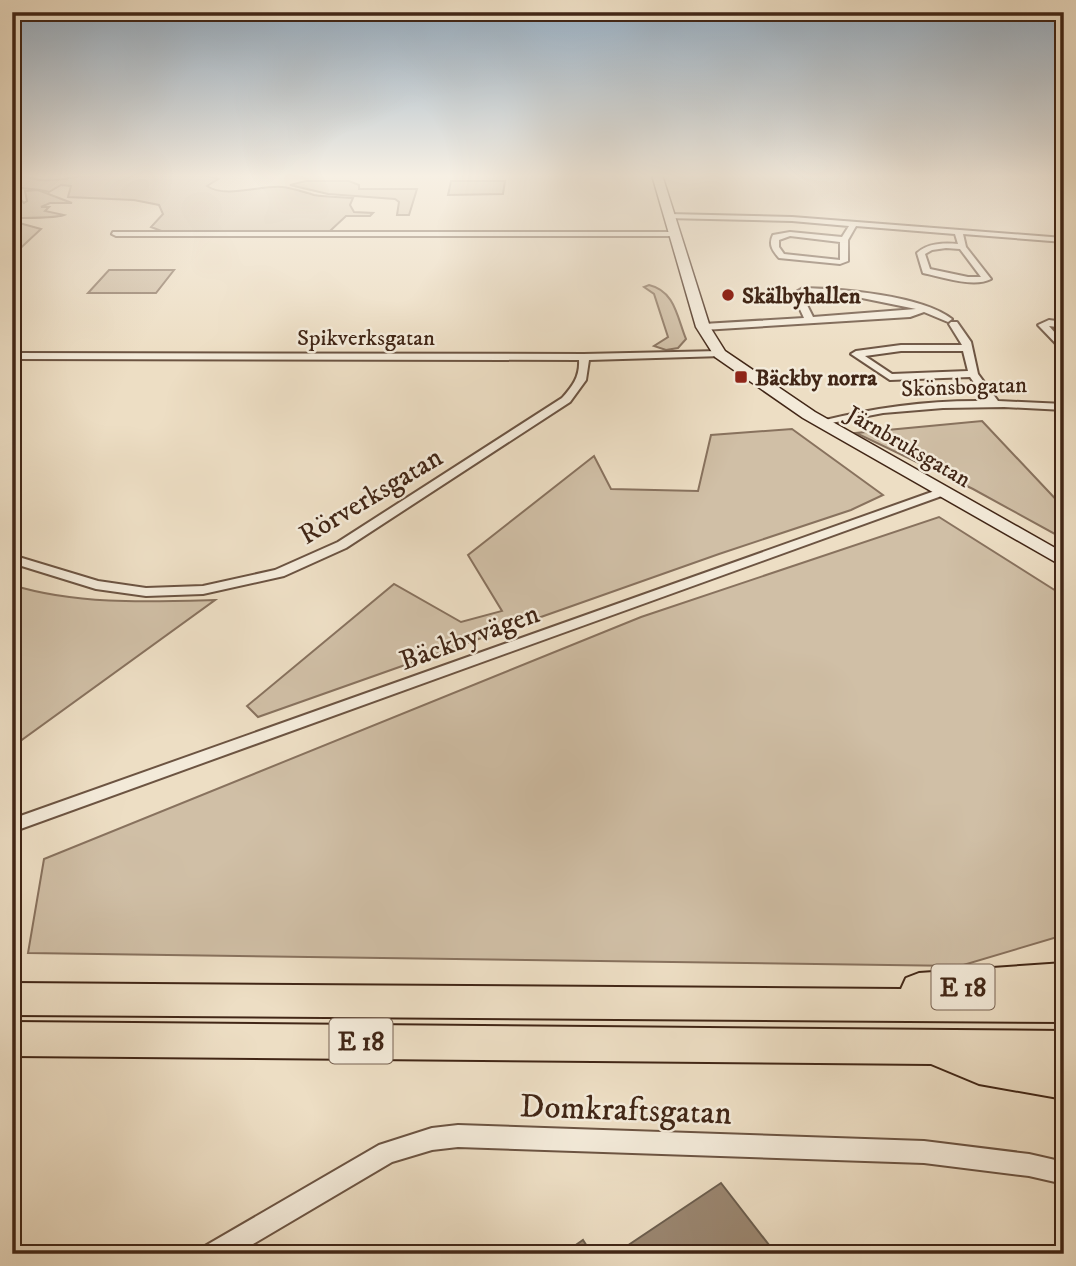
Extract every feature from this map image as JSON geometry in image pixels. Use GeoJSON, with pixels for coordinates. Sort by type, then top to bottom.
{"type":"FeatureCollection","features":[{"type":"Feature","properties":{"kind":"highway","name":"E 18"},"geometry":{"type":"LineString","coordinates":[[865,1005],[889,991],[1064,978]]}},
{"type":"Feature","properties":{"kind":"highway","name":"E 18"},"geometry":{"type":"LineString","coordinates":[[12,999],[1064,1006]]}},
{"type":"Feature","properties":{"kind":"highway","name":"E 18"},"geometry":{"type":"LineString","coordinates":[[12,1039],[1064,1048]]}},
{"type":"Feature","properties":{"kind":"highway","name":"E 18"},"geometry":{"type":"LineString","coordinates":[[928,1047],[979,1066],[1064,1081]]}},
{"type":"Feature","properties":{"kind":"street","name":"Järnbruksgatan"},"geometry":{"type":"LineString","coordinates":[[674,234],[703,327],[720,354],[775,394],[1064,561]]}},
{"type":"Feature","properties":{"kind":"street"},"geometry":{"type":"LineString","coordinates":[[784,234],[776,237],[774,241],[775,250],[780,254],[840,262],[844,261],[844,240],[848,234]]}},
{"type":"Feature","properties":{"kind":"street"},"geometry":{"type":"LineString","coordinates":[[785,234],[844,240]]}},
{"type":"Feature","properties":{"kind":"street"},"geometry":{"type":"LineString","coordinates":[[958,234],[961,247],[987,279],[968,279],[926,271],[921,253],[924,250],[961,247]]}},
{"type":"Feature","properties":{"kind":"street"},"geometry":{"type":"LineString","coordinates":[[974,234],[1064,240]]}},
{"type":"Feature","properties":{"kind":"street"},"geometry":{"type":"LineString","coordinates":[[810,321],[797,294],[803,291],[865,298],[923,310],[951,322],[966,342],[972,374],[995,404]]}},
{"type":"Feature","properties":{"kind":"street"},"geometry":{"type":"LineString","coordinates":[[703,327],[915,314],[923,310]]}},
{"type":"Feature","properties":{"kind":"street"},"geometry":{"type":"LineString","coordinates":[[1064,325],[1043,325],[1064,349]]}},
{"type":"Feature","properties":{"kind":"street"},"geometry":{"type":"LineString","coordinates":[[967,348],[901,348],[856,354],[890,377],[972,374]]}},
{"type":"Feature","properties":{"kind":"street","name":"Spikverksgatan"},"geometry":{"type":"LineString","coordinates":[[12,356],[720,354]]}},
{"type":"Feature","properties":{"kind":"street","name":"Rörverksgatan"},"geometry":{"type":"LineString","coordinates":[[12,559],[96,585],[146,592],[203,590],[279,573],[342,545],[566,400],[582,382],[584,356]]}},
{"type":"Feature","properties":{"kind":"street","name":"Skönsbogatan"},"geometry":{"type":"LineString","coordinates":[[825,423],[855,415],[905,408],[995,404],[1064,407]]}},
{"type":"Feature","properties":{"kind":"street","name":"Bäckbyvägen"},"geometry":{"type":"LineString","coordinates":[[12,826],[943,492]]}},
{"type":"Feature","properties":{"kind":"street","name":"Domkraftsgatan"},"geometry":{"type":"LineString","coordinates":[[213,1254],[387,1153],[432,1139],[458,1136],[924,1153],[1029,1165],[1064,1173]]}},
{"type":"Feature","properties":{"kind":"shaded area"},"geometry":{"type":"Polygon","coordinates":[[[12,234],[36,234],[12,256],[12,234]]]}},
{"type":"Feature","properties":{"kind":"shaded area"},"geometry":{"type":"Polygon","coordinates":[[[109,270],[174,270],[156,293],[88,293],[109,270]]]}},
{"type":"Feature","properties":{"kind":"shaded area"},"geometry":{"type":"Polygon","coordinates":[[[649,285],[664,293],[674,306],[686,339],[678,348],[666,350],[654,346],[668,337],[654,294],[644,287],[649,285]]]}},
{"type":"Feature","properties":{"kind":"shaded area"},"geometry":{"type":"Polygon","coordinates":[[[982,421],[1064,508],[1064,539],[973,489],[856,433],[982,421]]]}},
{"type":"Feature","properties":{"kind":"shaded area"},"geometry":{"type":"Polygon","coordinates":[[[792,429],[883,495],[851,510],[258,717],[247,706],[394,584],[461,622],[502,611],[468,555],[594,456],[611,489],[698,491],[711,435],[792,429]]]}},
{"type":"Feature","properties":{"kind":"shaded area"},"geometry":{"type":"Polygon","coordinates":[[[939,517],[1064,596],[1064,935],[960,966],[28,953],[44,859],[641,617],[939,517]]]}},
{"type":"Feature","properties":{"kind":"shaded area"},"geometry":{"type":"Polygon","coordinates":[[[12,585],[87,599],[215,600],[12,747],[12,585]]]}},
{"type":"Feature","properties":{"kind":"building"},"geometry":{"type":"Polygon","coordinates":[[[721,1183],[776,1254],[615,1254],[721,1183]]]}},
{"type":"Feature","properties":{"kind":"building"},"geometry":{"type":"Polygon","coordinates":[[[583,1240],[592,1254],[563,1254],[583,1240]]]}},
{"type":"Feature","properties":{"kind":"place","name":"Skälbyhallen"},"geometry":{"type":"Point","coordinates":[728,295]}},
{"type":"Feature","properties":{"kind":"place","name":"Bäckby norra"},"geometry":{"type":"Point","coordinates":[741,377]}}]}
